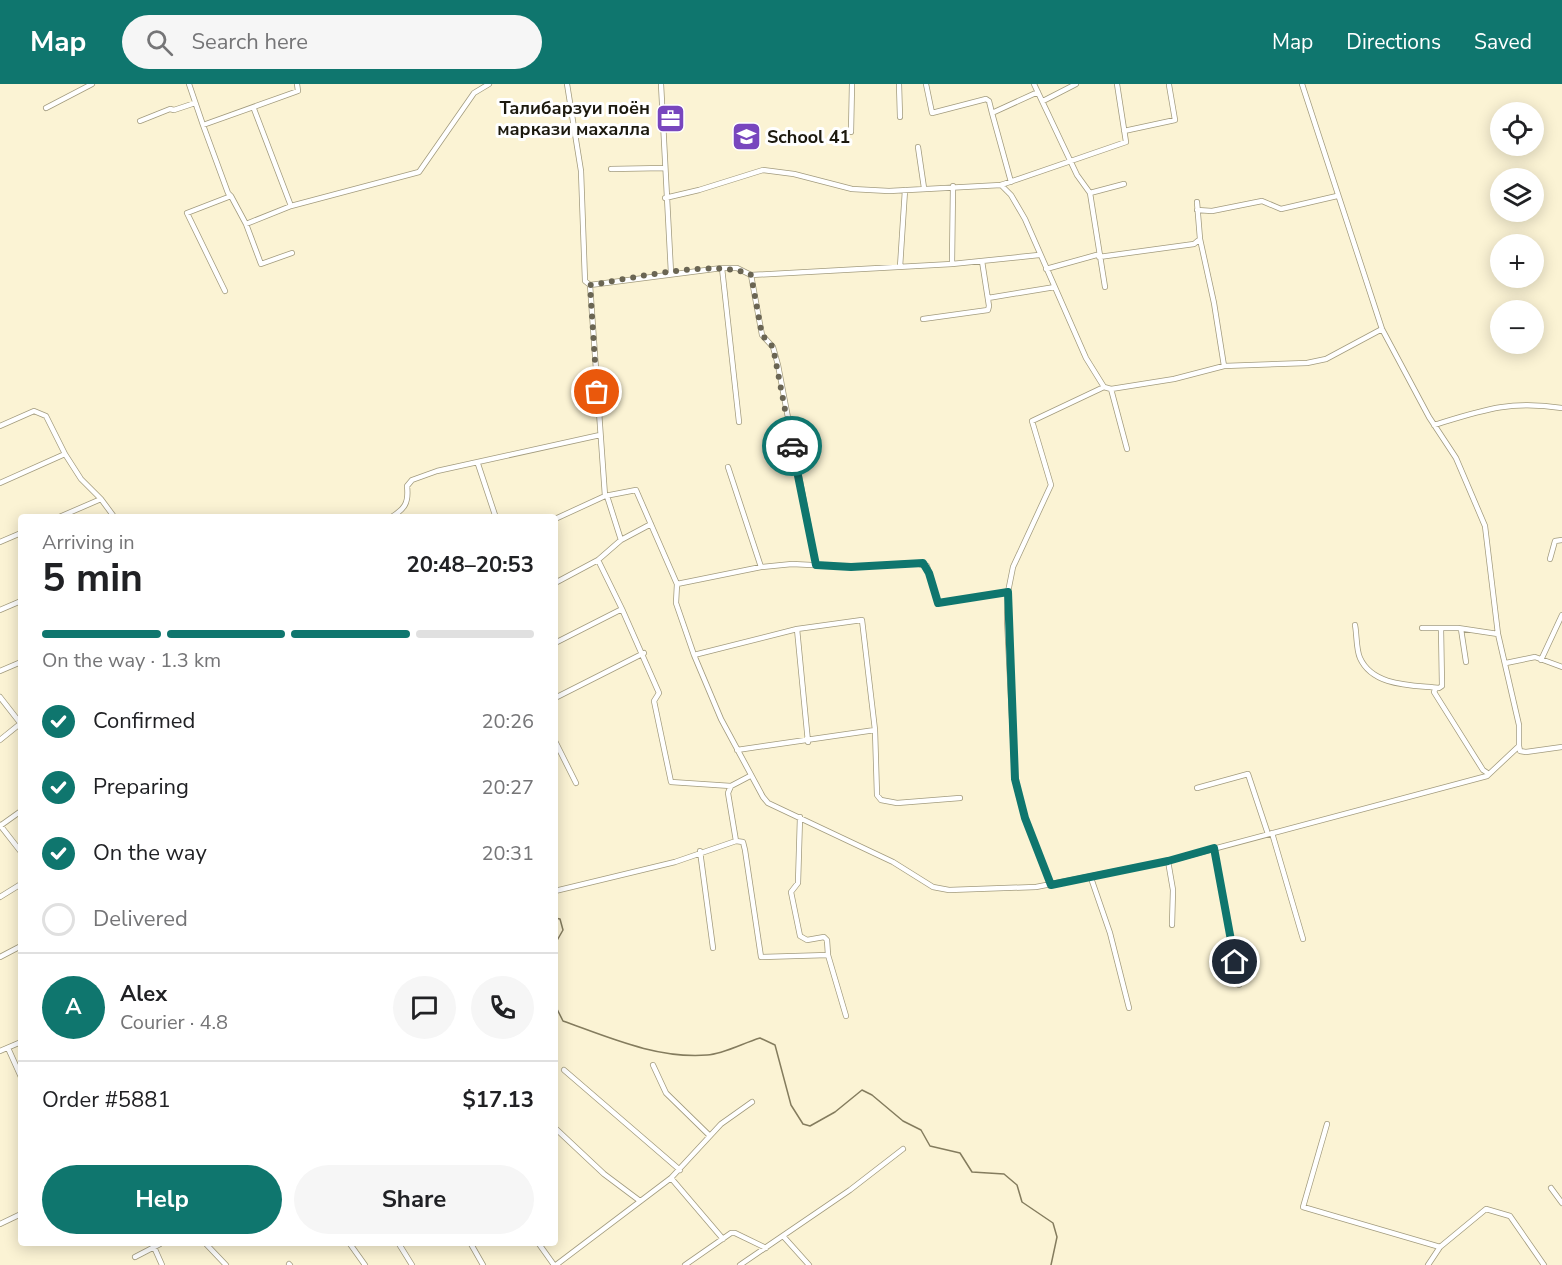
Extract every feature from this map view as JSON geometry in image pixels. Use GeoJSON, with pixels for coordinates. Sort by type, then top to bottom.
{"type":"FeatureCollection","features":[{"type":"Feature","properties":{"kind":"street"},"geometry":{"type":"LineString","coordinates":[[46,108],[92,84]]}},
{"type":"Feature","properties":{"kind":"street"},"geometry":{"type":"LineString","coordinates":[[189,84],[228,193],[246,224],[261,264],[292,252]]}},
{"type":"Feature","properties":{"kind":"street"},"geometry":{"type":"LineString","coordinates":[[202,125],[254,109],[298,91],[297,84]]}},
{"type":"Feature","properties":{"kind":"street"},"geometry":{"type":"LineString","coordinates":[[246,224],[291,206],[419,172],[474,93],[489,84]]}},
{"type":"Feature","properties":{"kind":"street"},"geometry":{"type":"LineString","coordinates":[[567,84],[581,171],[585,281],[590,285],[722,268],[737,268],[751,275],[952,264],[1039,255]]}},
{"type":"Feature","properties":{"kind":"street"},"geometry":{"type":"LineString","coordinates":[[661,84],[665,198],[671,273]]}},
{"type":"Feature","properties":{"kind":"street"},"geometry":{"type":"LineString","coordinates":[[851,132],[852,84]]}},
{"type":"Feature","properties":{"kind":"street"},"geometry":{"type":"LineString","coordinates":[[899,84],[900,117]]}},
{"type":"Feature","properties":{"kind":"street"},"geometry":{"type":"LineString","coordinates":[[926,84],[932,113],[986,99],[989,101],[1011,182]]}},
{"type":"Feature","properties":{"kind":"street"},"geometry":{"type":"LineString","coordinates":[[1034,84],[1071,160],[1090,193],[1105,287]]}},
{"type":"Feature","properties":{"kind":"street"},"geometry":{"type":"LineString","coordinates":[[1043,101],[1077,84]]}},
{"type":"Feature","properties":{"kind":"street"},"geometry":{"type":"LineString","coordinates":[[665,198],[763,170],[794,174],[852,189],[905,190],[1001,185],[1126,142],[1117,84]]}},
{"type":"Feature","properties":{"kind":"street"},"geometry":{"type":"LineString","coordinates":[[1124,131],[1175,120],[1170,84]]}},
{"type":"Feature","properties":{"kind":"street"},"geometry":{"type":"LineString","coordinates":[[1302,84],[1382,329],[1434,425],[1456,458],[1485,526],[1498,634],[1519,725],[1519,746],[1521,751],[1526,752],[1562,747]]}},
{"type":"Feature","properties":{"kind":"street"},"geometry":{"type":"LineString","coordinates":[[992,113],[1038,92]]}},
{"type":"Feature","properties":{"kind":"street"},"geometry":{"type":"LineString","coordinates":[[140,121],[170,108],[174,110],[195,103]]}},
{"type":"Feature","properties":{"kind":"street"},"geometry":{"type":"LineString","coordinates":[[254,109],[291,206]]}},
{"type":"Feature","properties":{"kind":"street"},"geometry":{"type":"LineString","coordinates":[[918,147],[924,188]]}},
{"type":"Feature","properties":{"kind":"street"},"geometry":{"type":"LineString","coordinates":[[611,169],[664,168]]}},
{"type":"Feature","properties":{"kind":"street"},"geometry":{"type":"LineString","coordinates":[[1090,193],[1124,184]]}},
{"type":"Feature","properties":{"kind":"street"},"geometry":{"type":"LineString","coordinates":[[1001,185],[1011,195],[1025,219],[1086,358],[1104,387]]}},
{"type":"Feature","properties":{"kind":"street"},"geometry":{"type":"LineString","coordinates":[[952,264],[953,186]]}},
{"type":"Feature","properties":{"kind":"street"},"geometry":{"type":"LineString","coordinates":[[900,267],[905,190]]}},
{"type":"Feature","properties":{"kind":"street"},"geometry":{"type":"LineString","coordinates":[[225,291],[187,213],[231,196]]}},
{"type":"Feature","properties":{"kind":"street"},"geometry":{"type":"LineString","coordinates":[[1197,210],[1212,211],[1262,201],[1281,209],[1337,196]]}},
{"type":"Feature","properties":{"kind":"street"},"geometry":{"type":"LineString","coordinates":[[1197,202],[1200,239],[1224,366]]}},
{"type":"Feature","properties":{"kind":"street"},"geometry":{"type":"LineString","coordinates":[[1047,269],[1099,255],[1185,247],[1200,239]]}},
{"type":"Feature","properties":{"kind":"street"},"geometry":{"type":"LineString","coordinates":[[923,319],[988,310],[982,261]]}},
{"type":"Feature","properties":{"kind":"street"},"geometry":{"type":"LineString","coordinates":[[722,268],[739,422]]}},
{"type":"Feature","properties":{"kind":"street"},"geometry":{"type":"LineString","coordinates":[[751,275],[762,335],[773,347],[778,365],[816,565]]}},
{"type":"Feature","properties":{"kind":"street"},"geometry":{"type":"LineString","coordinates":[[590,285],[606,496],[621,540]]}},
{"type":"Feature","properties":{"kind":"street"},"geometry":{"type":"LineString","coordinates":[[988,298],[1055,287]]}},
{"type":"Feature","properties":{"kind":"street"},"geometry":{"type":"LineString","coordinates":[[1051,885],[1025,818],[1015,779],[1008,592],[1013,567],[1052,485],[1032,421],[1104,387],[1111,389],[1174,379],[1224,366],[1307,363],[1326,359],[1382,329]]}},
{"type":"Feature","properties":{"kind":"street"},"geometry":{"type":"LineString","coordinates":[[1111,389],[1127,449]]}},
{"type":"Feature","properties":{"kind":"street"},"geometry":{"type":"LineString","coordinates":[[1434,425],[1480,410],[1522,403],[1562,408]]}},
{"type":"Feature","properties":{"kind":"street"},"geometry":{"type":"LineString","coordinates":[[0,426],[34,411],[46,416],[65,454],[81,479],[112,514]]}},
{"type":"Feature","properties":{"kind":"street"},"geometry":{"type":"LineString","coordinates":[[395,514],[406,506],[409,500],[407,486],[412,480],[437,471],[478,464],[600,435]]}},
{"type":"Feature","properties":{"kind":"street"},"geometry":{"type":"LineString","coordinates":[[0,483],[65,454]]}},
{"type":"Feature","properties":{"kind":"street"},"geometry":{"type":"LineString","coordinates":[[478,464],[495,514]]}},
{"type":"Feature","properties":{"kind":"street"},"geometry":{"type":"LineString","coordinates":[[728,467],[761,567]]}},
{"type":"Feature","properties":{"kind":"street"},"geometry":{"type":"LineString","coordinates":[[558,518],[606,496],[636,490],[677,584],[675,603],[694,655],[721,719],[750,776],[768,803],[893,862],[933,887],[949,890],[1051,885],[1168,861],[1488,774],[1519,746]]}},
{"type":"Feature","properties":{"kind":"street"},"geometry":{"type":"LineString","coordinates":[[66,514],[101,499]]}},
{"type":"Feature","properties":{"kind":"street"},"geometry":{"type":"LineString","coordinates":[[558,581],[598,560],[621,540],[651,524]]}},
{"type":"Feature","properties":{"kind":"street"},"geometry":{"type":"LineString","coordinates":[[0,542],[18,534]]}},
{"type":"Feature","properties":{"kind":"street"},"geometry":{"type":"LineString","coordinates":[[1550,560],[1555,541],[1562,540]]}},
{"type":"Feature","properties":{"kind":"street"},"geometry":{"type":"LineString","coordinates":[[598,560],[644,653],[659,693],[654,701],[671,782],[731,786],[750,776]]}},
{"type":"Feature","properties":{"kind":"street"},"geometry":{"type":"LineString","coordinates":[[677,584],[761,567],[792,564],[851,567],[923,563],[929,573],[938,603],[1008,592]]}},
{"type":"Feature","properties":{"kind":"street"},"geometry":{"type":"LineString","coordinates":[[0,610],[18,602]]}},
{"type":"Feature","properties":{"kind":"street"},"geometry":{"type":"LineString","coordinates":[[558,641],[622,609]]}},
{"type":"Feature","properties":{"kind":"street"},"geometry":{"type":"LineString","coordinates":[[1541,660],[1562,615]]}},
{"type":"Feature","properties":{"kind":"street"},"geometry":{"type":"LineString","coordinates":[[694,655],[797,629],[862,620],[875,730],[877,795],[881,800],[897,803],[960,798]]}},
{"type":"Feature","properties":{"kind":"street"},"geometry":{"type":"LineString","coordinates":[[1355,625],[1359,658],[1374,673],[1391,682],[1436,688],[1442,686],[1441,628]]}},
{"type":"Feature","properties":{"kind":"street"},"geometry":{"type":"LineString","coordinates":[[1422,628],[1461,629],[1498,634]]}},
{"type":"Feature","properties":{"kind":"street"},"geometry":{"type":"LineString","coordinates":[[797,629],[808,742]]}},
{"type":"Feature","properties":{"kind":"street"},"geometry":{"type":"LineString","coordinates":[[1461,629],[1466,662]]}},
{"type":"Feature","properties":{"kind":"street"},"geometry":{"type":"LineString","coordinates":[[558,696],[644,653]]}},
{"type":"Feature","properties":{"kind":"street"},"geometry":{"type":"LineString","coordinates":[[1506,663],[1535,657],[1562,667]]}},
{"type":"Feature","properties":{"kind":"street"},"geometry":{"type":"LineString","coordinates":[[0,671],[18,663]]}},
{"type":"Feature","properties":{"kind":"street"},"geometry":{"type":"LineString","coordinates":[[1436,688],[1434,692],[1445,713],[1488,774]]}},
{"type":"Feature","properties":{"kind":"street"},"geometry":{"type":"LineString","coordinates":[[0,697],[18,720]]}},
{"type":"Feature","properties":{"kind":"street"},"geometry":{"type":"LineString","coordinates":[[14,715],[18,713]]}},
{"type":"Feature","properties":{"kind":"street"},"geometry":{"type":"LineString","coordinates":[[0,740],[18,725]]}},
{"type":"Feature","properties":{"kind":"street"},"geometry":{"type":"LineString","coordinates":[[737,750],[808,742],[827,736],[875,730]]}},
{"type":"Feature","properties":{"kind":"street"},"geometry":{"type":"LineString","coordinates":[[558,747],[576,783]]}},
{"type":"Feature","properties":{"kind":"street"},"geometry":{"type":"LineString","coordinates":[[1197,788],[1248,774],[1270,834],[1303,939]]}},
{"type":"Feature","properties":{"kind":"street"},"geometry":{"type":"LineString","coordinates":[[731,786],[728,798],[737,836],[736,841]]}},
{"type":"Feature","properties":{"kind":"street"},"geometry":{"type":"LineString","coordinates":[[18,813],[0,826],[18,848]]}},
{"type":"Feature","properties":{"kind":"street"},"geometry":{"type":"LineString","coordinates":[[800,817],[798,883],[791,892],[792,902],[800,936],[807,940],[824,938],[827,940],[828,955],[846,1016]]}},
{"type":"Feature","properties":{"kind":"street"},"geometry":{"type":"LineString","coordinates":[[558,890],[675,862],[700,851],[736,841],[743,842],[761,957],[828,955]]}},
{"type":"Feature","properties":{"kind":"street"},"geometry":{"type":"LineString","coordinates":[[1214,848],[1239,985]]}},
{"type":"Feature","properties":{"kind":"street"},"geometry":{"type":"LineString","coordinates":[[700,851],[713,948]]}},
{"type":"Feature","properties":{"kind":"street"},"geometry":{"type":"LineString","coordinates":[[1168,861],[1173,890],[1172,925]]}},
{"type":"Feature","properties":{"kind":"street"},"geometry":{"type":"LineString","coordinates":[[1092,878],[1110,933],[1129,1008]]}},
{"type":"Feature","properties":{"kind":"street"},"geometry":{"type":"LineString","coordinates":[[0,897],[18,886]]}},
{"type":"Feature","properties":{"kind":"street"},"geometry":{"type":"LineString","coordinates":[[0,957],[18,948]]}},
{"type":"Feature","properties":{"kind":"street"},"geometry":{"type":"LineString","coordinates":[[0,1051],[18,1043]]}},
{"type":"Feature","properties":{"kind":"street"},"geometry":{"type":"LineString","coordinates":[[8,1048],[18,1070]]}},
{"type":"Feature","properties":{"kind":"street"},"geometry":{"type":"LineString","coordinates":[[653,1065],[666,1093],[710,1136]]}},
{"type":"Feature","properties":{"kind":"street"},"geometry":{"type":"LineString","coordinates":[[564,1070],[680,1170]]}},
{"type":"Feature","properties":{"kind":"street"},"geometry":{"type":"LineString","coordinates":[[541,1246],[555,1265],[671,1178],[730,1115],[752,1102]]}},
{"type":"Feature","properties":{"kind":"street"},"geometry":{"type":"LineString","coordinates":[[1328,1124],[1303,1207],[1440,1246]]}},
{"type":"Feature","properties":{"kind":"street"},"geometry":{"type":"LineString","coordinates":[[558,1131],[604,1174],[640,1201]]}},
{"type":"Feature","properties":{"kind":"street"},"geometry":{"type":"LineString","coordinates":[[740,1265],[903,1149]]}},
{"type":"Feature","properties":{"kind":"street"},"geometry":{"type":"LineString","coordinates":[[671,1178],[723,1239]]}},
{"type":"Feature","properties":{"kind":"street"},"geometry":{"type":"LineString","coordinates":[[1551,1188],[1562,1203]]}},
{"type":"Feature","properties":{"kind":"street"},"geometry":{"type":"LineString","coordinates":[[1428,1265],[1440,1246],[1486,1209],[1510,1216],[1544,1265]]}},
{"type":"Feature","properties":{"kind":"street"},"geometry":{"type":"LineString","coordinates":[[0,1224],[18,1215]]}},
{"type":"Feature","properties":{"kind":"street"},"geometry":{"type":"LineString","coordinates":[[685,1265],[735,1233],[766,1248]]}},
{"type":"Feature","properties":{"kind":"street"},"geometry":{"type":"LineString","coordinates":[[783,1236],[809,1265]]}},
{"type":"Feature","properties":{"kind":"street"},"geometry":{"type":"LineString","coordinates":[[208,1246],[226,1265]]}},
{"type":"Feature","properties":{"kind":"street"},"geometry":{"type":"LineString","coordinates":[[351,1246],[365,1265]]}},
{"type":"Feature","properties":{"kind":"street"},"geometry":{"type":"LineString","coordinates":[[400,1246],[412,1265]]}},
{"type":"Feature","properties":{"kind":"street"},"geometry":{"type":"LineString","coordinates":[[472,1246],[483,1265]]}},
{"type":"Feature","properties":{"kind":"street"},"geometry":{"type":"LineString","coordinates":[[135,1257],[154,1247],[162,1265]]}},
{"type":"Feature","properties":{"kind":"waterway"},"geometry":{"type":"LineString","coordinates":[[558,919],[563,930],[558,939]]}},
{"type":"Feature","properties":{"kind":"waterway"},"geometry":{"type":"LineString","coordinates":[[558,1011],[563,1021],[615,1040],[670,1054],[713,1054],[760,1038],[775,1045],[791,1105],[803,1124],[810,1126],[835,1112],[862,1090],[872,1095],[903,1121],[921,1130],[930,1146],[960,1153],[972,1172],[1004,1174],[1017,1185],[1022,1202],[1053,1223],[1057,1237],[1051,1265]]}},
{"type":"Feature","properties":{"kind":"way so far"},"geometry":{"type":"LineString","coordinates":[[597,392],[590,285],[671,273],[737,268],[751,275],[762,335],[773,347],[778,365],[792,446]]}},
{"type":"Feature","properties":{"kind":"place","name":"Талибарзуи поён маркази махалла"},"geometry":{"type":"Point","coordinates":[671,118]}},
{"type":"Feature","properties":{"kind":"place","name":"School 41"},"geometry":{"type":"Point","coordinates":[746,137]}},
{"type":"Feature","properties":{"kind":"route"},"geometry":{"type":"LineString","coordinates":[[792,446],[816,565],[851,567],[923,563],[927,566],[936,600],[942,604],[1008,592],[1007,619],[1015,779],[1025,818],[1051,885],[1168,861],[1214,848],[1235,962]]}}]}
